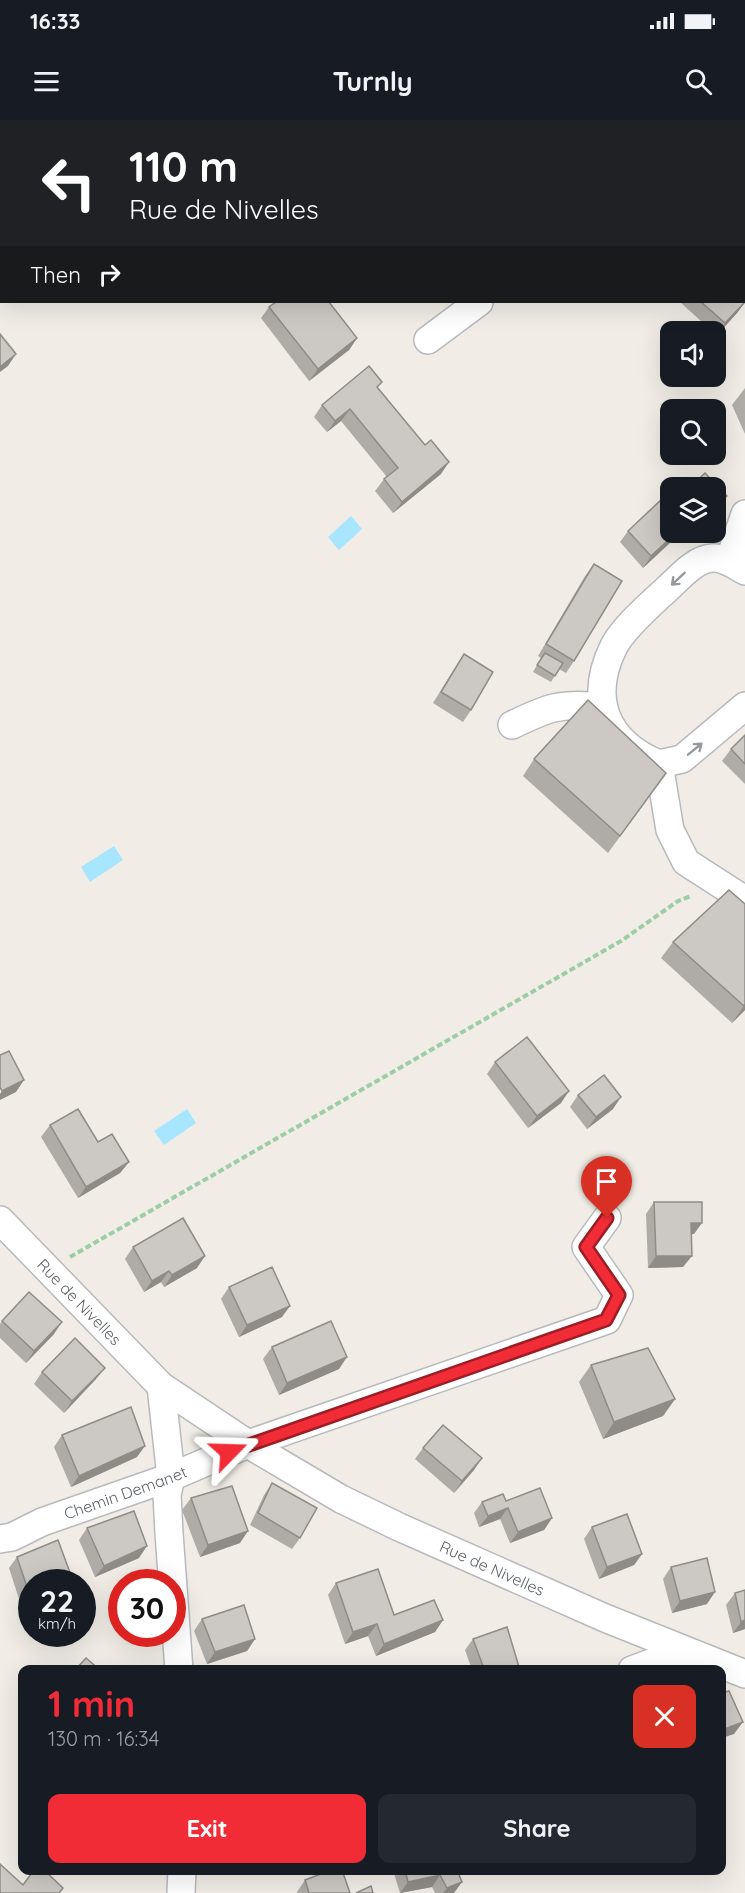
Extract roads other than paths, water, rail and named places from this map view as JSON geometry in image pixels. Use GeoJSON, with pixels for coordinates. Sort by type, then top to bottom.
{"type":"FeatureCollection","features":[{"type":"Feature","properties":{"kind":"street"},"geometry":{"type":"LineString","coordinates":[[428,340],[478,303]]}},
{"type":"Feature","properties":{"kind":"street"},"geometry":{"type":"LineString","coordinates":[[745,514],[737,566],[711,557],[690,568],[652,603],[615,644],[602,679],[602,707],[622,743],[659,764],[682,759],[745,706]]}},
{"type":"Feature","properties":{"kind":"street"},"geometry":{"type":"LineString","coordinates":[[512,726],[547,708],[584,705],[602,707]]}},
{"type":"Feature","properties":{"kind":"street"},"geometry":{"type":"LineString","coordinates":[[659,764],[670,830],[686,862],[745,900]]}},
{"type":"Feature","properties":{"kind":"street"},"geometry":{"type":"LineString","coordinates":[[248,1444],[606,1320],[619,1295],[586,1247],[607,1218]]}},
{"type":"Feature","properties":{"kind":"street","name":"Rue de Nivelles"},"geometry":{"type":"LineString","coordinates":[[0,1220],[161,1386],[248,1444],[340,1498],[399,1527],[604,1618],[722,1665]]}},
{"type":"Feature","properties":{"kind":"street"},"geometry":{"type":"LineString","coordinates":[[161,1386],[171,1477],[167,1496],[168,1524],[179,1665]]}},
{"type":"Feature","properties":{"kind":"street","name":"Chemin Demanet"},"geometry":{"type":"LineString","coordinates":[[0,1539],[12,1537],[42,1522],[171,1477],[248,1444]]}},
{"type":"Feature","properties":{"kind":"street"},"geometry":{"type":"LineString","coordinates":[[645,1665],[667,1657],[684,1660],[699,1656]]}},
{"type":"Feature","properties":{"kind":"street","name":"Rue de Nivelles"},"geometry":{"type":"LineString","coordinates":[[726,1667],[745,1674]]}},
{"type":"Feature","properties":{"kind":"street"},"geometry":{"type":"LineString","coordinates":[[181,1893],[182,1875]]}},
{"type":"Feature","properties":{"kind":"water"},"geometry":{"type":"Polygon","coordinates":[[[351,516],[362,529],[339,550],[328,537],[351,516]]]}},
{"type":"Feature","properties":{"kind":"water"},"geometry":{"type":"Polygon","coordinates":[[[114,846],[123,860],[90,882],[81,867],[114,846]]]}},
{"type":"Feature","properties":{"kind":"water"},"geometry":{"type":"Polygon","coordinates":[[[187,1109],[196,1123],[164,1145],[154,1131],[187,1109]]]}}]}
